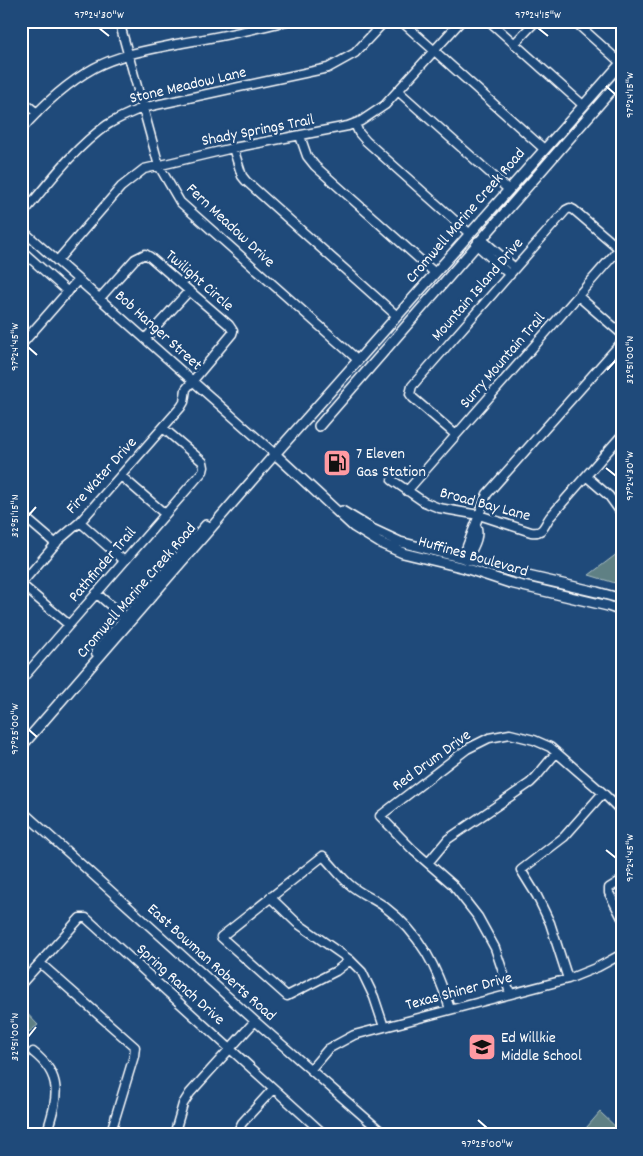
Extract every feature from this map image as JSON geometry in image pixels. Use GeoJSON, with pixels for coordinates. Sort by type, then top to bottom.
{"type":"FeatureCollection","features":[{"type":"Feature","properties":{"kind":"main road","name":"Cromwell Marine Creek Road"},"geometry":{"type":"LineString","coordinates":[[21,747],[275,454],[621,62]]}},
{"type":"Feature","properties":{"kind":"main road","name":"Cromwell Marine Creek Road"},"geometry":{"type":"LineString","coordinates":[[319,426],[622,78]]}},
{"type":"Feature","properties":{"kind":"main road"},"geometry":{"type":"LineString","coordinates":[[583,105],[592,112]]}},
{"type":"Feature","properties":{"kind":"main road"},"geometry":{"type":"LineString","coordinates":[[470,234],[478,242]]}},
{"type":"Feature","properties":{"kind":"main road","name":"Cromwell Marine Creek Road"},"geometry":{"type":"LineString","coordinates":[[333,389],[379,355]]}},
{"type":"Feature","properties":{"kind":"main road","name":"Cromwell Marine Creek Road"},"geometry":{"type":"LineString","coordinates":[[21,739],[256,468],[275,454]]}},
{"type":"Feature","properties":{"kind":"main road","name":"Huffines Boulevard"},"geometry":{"type":"LineString","coordinates":[[275,454],[354,527],[380,543],[403,553],[464,568],[510,583],[622,611]]}},
{"type":"Feature","properties":{"kind":"main road","name":"Huffines Boulevard"},"geometry":{"type":"LineString","coordinates":[[329,504],[372,529],[400,542],[622,599]]}},
{"type":"Feature","properties":{"kind":"street","name":"Fern Meadow Drive"},"geometry":{"type":"LineString","coordinates":[[119,21],[127,56],[159,166],[180,202],[358,360]]}},
{"type":"Feature","properties":{"kind":"street"},"geometry":{"type":"LineString","coordinates":[[21,130],[37,112],[72,82],[95,68],[127,56],[256,30],[287,21]]}},
{"type":"Feature","properties":{"kind":"street","name":"Stone Meadow Lane"},"geometry":{"type":"LineString","coordinates":[[21,216],[87,141],[107,125],[124,115],[142,108],[328,68],[355,53],[385,21]]}},
{"type":"Feature","properties":{"kind":"street"},"geometry":{"type":"LineString","coordinates":[[401,21],[544,149]]}},
{"type":"Feature","properties":{"kind":"street","name":"Shady Springs Trail"},"geometry":{"type":"LineString","coordinates":[[57,261],[121,187],[144,169],[232,148],[355,124],[374,114],[461,21]]}},
{"type":"Feature","properties":{"kind":"street"},"geometry":{"type":"LineString","coordinates":[[489,21],[583,105]]}},
{"type":"Feature","properties":{"kind":"street"},"geometry":{"type":"LineString","coordinates":[[514,44],[536,21]]}},
{"type":"Feature","properties":{"kind":"street"},"geometry":{"type":"LineString","coordinates":[[574,21],[621,62]]}},
{"type":"Feature","properties":{"kind":"street"},"geometry":{"type":"LineString","coordinates":[[398,90],[508,190]]}},
{"type":"Feature","properties":{"kind":"street"},"geometry":{"type":"LineString","coordinates":[[21,100],[37,112]]}},
{"type":"Feature","properties":{"kind":"street"},"geometry":{"type":"LineString","coordinates":[[355,124],[359,133],[366,141],[470,234]]}},
{"type":"Feature","properties":{"kind":"street"},"geometry":{"type":"LineString","coordinates":[[300,136],[308,156],[315,166],[435,273]]}},
{"type":"Feature","properties":{"kind":"street"},"geometry":{"type":"LineString","coordinates":[[232,148],[242,176],[246,181],[397,316]]}},
{"type":"Feature","properties":{"kind":"street","name":"Mountain Island Drive"},"geometry":{"type":"LineString","coordinates":[[456,435],[413,398],[410,390],[415,381],[566,210],[570,208],[574,210],[620,250]]}},
{"type":"Feature","properties":{"kind":"street","name":"Bob Hanger Street"},"geometry":{"type":"LineString","coordinates":[[21,229],[275,454]]}},
{"type":"Feature","properties":{"kind":"street"},"geometry":{"type":"LineString","coordinates":[[478,242],[486,242],[512,272]]}},
{"type":"Feature","properties":{"kind":"street"},"geometry":{"type":"LineString","coordinates":[[21,250],[68,292]]}},
{"type":"Feature","properties":{"kind":"street","name":"Surry Mountain Trail"},"geometry":{"type":"LineString","coordinates":[[407,491],[620,250]]}},
{"type":"Feature","properties":{"kind":"street","name":"Twilight Circle"},"geometry":{"type":"LineString","coordinates":[[100,298],[135,259],[145,254],[229,325],[233,330],[231,336],[192,381]]}},
{"type":"Feature","properties":{"kind":"street"},"geometry":{"type":"LineString","coordinates":[[21,345],[78,280]]}},
{"type":"Feature","properties":{"kind":"street"},"geometry":{"type":"LineString","coordinates":[[145,339],[189,291]]}},
{"type":"Feature","properties":{"kind":"street"},"geometry":{"type":"LineString","coordinates":[[578,296],[622,334]]}},
{"type":"Feature","properties":{"kind":"street"},"geometry":{"type":"LineString","coordinates":[[464,568],[467,558],[466,549],[471,531],[476,525],[487,494],[622,342]]}},
{"type":"Feature","properties":{"kind":"street","name":"Fire Water Drive"},"geometry":{"type":"LineString","coordinates":[[21,584],[56,544],[80,522],[183,405],[185,391],[192,381]]}},
{"type":"Feature","properties":{"kind":"street","name":"Pathfinder Trail"},"geometry":{"type":"LineString","coordinates":[[23,675],[203,472],[202,462],[163,428]]}},
{"type":"Feature","properties":{"kind":"street","name":"Broad Bay Lane"},"geometry":{"type":"LineString","coordinates":[[392,480],[424,502],[440,508],[479,516],[531,532],[539,532],[622,435]]}},
{"type":"Feature","properties":{"kind":"street"},"geometry":{"type":"LineString","coordinates":[[121,476],[165,514]]}},
{"type":"Feature","properties":{"kind":"street"},"geometry":{"type":"LineString","coordinates":[[586,476],[609,496],[622,514]]}},
{"type":"Feature","properties":{"kind":"street"},"geometry":{"type":"LineString","coordinates":[[21,526],[24,517],[56,544]]}},
{"type":"Feature","properties":{"kind":"street"},"geometry":{"type":"LineString","coordinates":[[80,522],[124,561]]}},
{"type":"Feature","properties":{"kind":"street"},"geometry":{"type":"LineString","coordinates":[[21,584],[69,625]]}},
{"type":"Feature","properties":{"kind":"street"},"geometry":{"type":"LineString","coordinates":[[96,593],[125,618]]}},
{"type":"Feature","properties":{"kind":"street","name":"Red Drum Drive"},"geometry":{"type":"LineString","coordinates":[[428,863],[380,816],[468,749],[489,738],[510,734],[534,740],[550,747],[622,812]]}},
{"type":"Feature","properties":{"kind":"street"},"geometry":{"type":"LineString","coordinates":[[510,993],[494,948],[478,917],[453,885],[428,863],[448,839],[536,778],[556,753]]}},
{"type":"Feature","properties":{"kind":"street"},"geometry":{"type":"LineString","coordinates":[[568,979],[550,923],[537,896],[521,870],[564,837],[603,793]]}},
{"type":"Feature","properties":{"kind":"street","name":"East Bowman Roberts Road"},"geometry":{"type":"LineString","coordinates":[[21,810],[255,1021],[385,1135]]}},
{"type":"Feature","properties":{"kind":"street"},"geometry":{"type":"LineString","coordinates":[[350,960],[336,971],[287,996],[220,937],[323,856],[348,883],[363,895],[385,907],[408,928],[428,953],[440,977],[450,1009]]}},
{"type":"Feature","properties":{"kind":"street"},"geometry":{"type":"LineString","coordinates":[[622,880],[609,888],[609,893],[622,918]]}},
{"type":"Feature","properties":{"kind":"street"},"geometry":{"type":"LineString","coordinates":[[270,897],[297,923],[350,960],[362,972],[374,997],[384,1027]]}},
{"type":"Feature","properties":{"kind":"street","name":"Spring Ranch Drive"},"geometry":{"type":"LineString","coordinates":[[21,984],[80,918],[86,918],[319,1133]]}},
{"type":"Feature","properties":{"kind":"street","name":"Texas Shiner Drive"},"geometry":{"type":"LineString","coordinates":[[311,1069],[328,1049],[354,1035],[568,979],[598,967],[622,954]]}},
{"type":"Feature","properties":{"kind":"street"},"geometry":{"type":"LineString","coordinates":[[40,963],[135,1047],[110,1135]]}},
{"type":"Feature","properties":{"kind":"street"},"geometry":{"type":"LineString","coordinates":[[174,1135],[183,1104],[190,1093],[255,1021]]}},
{"type":"Feature","properties":{"kind":"street"},"geometry":{"type":"LineString","coordinates":[[33,1052],[42,1059],[54,1076],[57,1098],[46,1135]]}},
{"type":"Feature","properties":{"kind":"street"},"geometry":{"type":"LineString","coordinates":[[236,1135],[242,1123],[273,1089]]}},
{"type":"Feature","properties":{"kind":"green space"},"geometry":{"type":"Polygon","coordinates":[[[622,550],[622,578],[615,583],[589,575],[622,550]]]}},
{"type":"Feature","properties":{"kind":"green space"},"geometry":{"type":"Polygon","coordinates":[[[21,1007],[38,1025],[21,1038],[21,1007]]]}},
{"type":"Feature","properties":{"kind":"green space"},"geometry":{"type":"Polygon","coordinates":[[[600,1112],[620,1131],[617,1135],[580,1135],[600,1112]]]}},
{"type":"Feature","properties":{"kind":"place","name":"7 Eleven Gas Station"},"geometry":{"type":"Point","coordinates":[337,463]}},
{"type":"Feature","properties":{"kind":"place","name":"Ed Willkie Middle School"},"geometry":{"type":"Point","coordinates":[482,1047]}}]}
